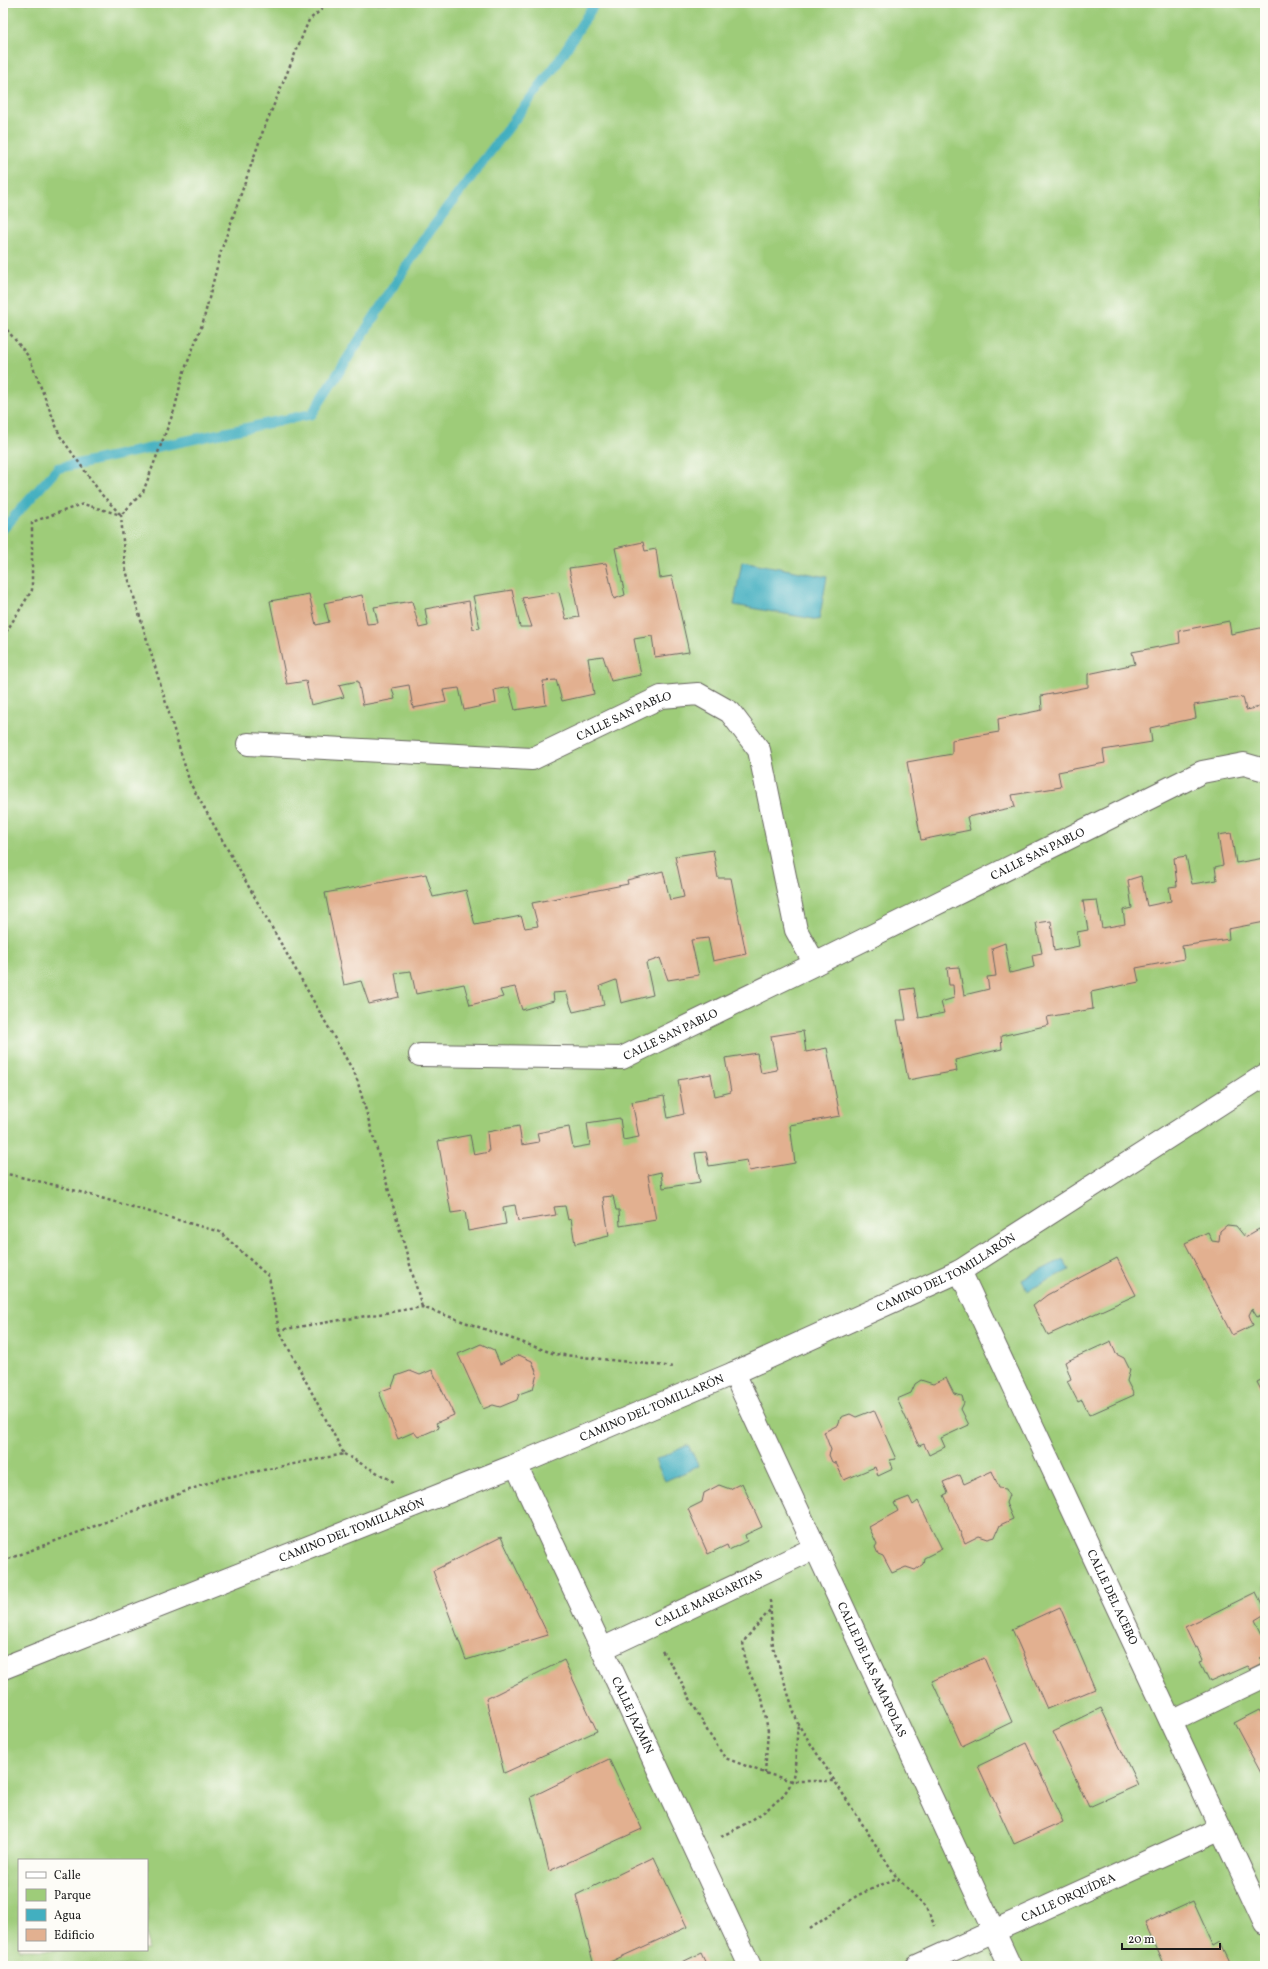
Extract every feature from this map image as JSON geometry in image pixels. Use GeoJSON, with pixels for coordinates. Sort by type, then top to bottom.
{"type":"FeatureCollection","features":[{"type":"Feature","properties":{"kind":"street","name":"CALLE SAN PABLO"},"geometry":{"type":"LineString","coordinates":[[248,744],[532,759],[661,697],[698,694],[730,712],[759,750],[796,930],[815,964]]}},
{"type":"Feature","properties":{"kind":"street","name":"CALLE SAN PABLO"},"geometry":{"type":"LineString","coordinates":[[420,1055],[622,1058],[1202,772],[1244,764],[1265,770]]}},
{"type":"Feature","properties":{"kind":"street","name":"CAMINO DEL TOMILLARÓN"},"geometry":{"type":"LineString","coordinates":[[3,1668],[516,1465],[734,1373],[960,1271],[1265,1075]]}},
{"type":"Feature","properties":{"kind":"street","name":"CALLE DEL ACEBO"},"geometry":{"type":"LineString","coordinates":[[960,1271],[1265,1923]]}},
{"type":"Feature","properties":{"kind":"street","name":"CALLE DE LAS AMAPOLAS"},"geometry":{"type":"LineString","coordinates":[[734,1373],[1010,1966]]}},
{"type":"Feature","properties":{"kind":"street","name":"CALLE JAZMÍN"},"geometry":{"type":"LineString","coordinates":[[516,1465],[750,1966]]}},
{"type":"Feature","properties":{"kind":"street","name":"CALLE MARGARITAS"},"geometry":{"type":"LineString","coordinates":[[602,1649],[815,1548]]}},
{"type":"Feature","properties":{"kind":"street"},"geometry":{"type":"LineString","coordinates":[[1171,1721],[1265,1676]]}},
{"type":"Feature","properties":{"kind":"street","name":"CALLE ORQUÍDEA"},"geometry":{"type":"LineString","coordinates":[[917,1966],[1220,1829]]}},
{"type":"Feature","properties":{"kind":"path"},"geometry":{"type":"LineString","coordinates":[[121,514],[143,492],[175,408],[182,377],[203,322],[221,251],[263,131],[309,20],[322,9],[321,3]]}},
{"type":"Feature","properties":{"kind":"path"},"geometry":{"type":"LineString","coordinates":[[3,325],[28,356],[60,436],[102,495],[121,514],[126,567],[190,783],[356,1076],[422,1307]]}},
{"type":"Feature","properties":{"kind":"path"},"geometry":{"type":"LineString","coordinates":[[3,637],[32,590],[32,522],[83,504],[121,514]]}},
{"type":"Feature","properties":{"kind":"path"},"geometry":{"type":"LineString","coordinates":[[3,1174],[59,1186],[220,1232],[269,1277],[279,1330],[344,1454],[427,1500]]}},
{"type":"Feature","properties":{"kind":"path"},"geometry":{"type":"LineString","coordinates":[[279,1330],[422,1307],[556,1354],[680,1367]]}},
{"type":"Feature","properties":{"kind":"path"},"geometry":{"type":"LineString","coordinates":[[3,1561],[218,1479],[344,1454]]}},
{"type":"Feature","properties":{"kind":"path"},"geometry":{"type":"LineString","coordinates":[[768,1570],[773,1647],[798,1724],[897,1878],[925,1906],[948,1952]]}},
{"type":"Feature","properties":{"kind":"path"},"geometry":{"type":"LineString","coordinates":[[765,1773],[768,1731],[762,1698],[746,1666],[742,1642],[770,1610]]}},
{"type":"Feature","properties":{"kind":"path"},"geometry":{"type":"LineString","coordinates":[[646,1628],[673,1667],[708,1732],[725,1758],[792,1781],[836,1781]]}},
{"type":"Feature","properties":{"kind":"path"},"geometry":{"type":"LineString","coordinates":[[694,1847],[734,1831],[774,1805],[792,1781],[798,1724]]}},
{"type":"Feature","properties":{"kind":"path"},"geometry":{"type":"LineString","coordinates":[[810,1929],[858,1895],[897,1878]]}},
{"type":"Feature","properties":{"kind":"green space"},"geometry":{"type":"Polygon","coordinates":[[[3,3],[1265,3],[1265,1966],[3,1966],[3,3]]]}},
{"type":"Feature","properties":{"kind":"water"},"geometry":{"type":"Polygon","coordinates":[[[742,561],[827,577],[819,620],[734,605],[742,561]]]}},
{"type":"Feature","properties":{"kind":"water"},"geometry":{"type":"Polygon","coordinates":[[[1063,1259],[1069,1270],[1027,1291],[1022,1280],[1063,1259]]]}},
{"type":"Feature","properties":{"kind":"water"},"geometry":{"type":"Polygon","coordinates":[[[688,1445],[699,1466],[665,1481],[655,1460],[688,1445]]]}},
{"type":"Feature","properties":{"kind":"building"},"geometry":{"type":"Polygon","coordinates":[[[643,542],[645,551],[656,549],[660,578],[672,576],[689,652],[655,657],[652,636],[634,639],[641,675],[611,681],[603,656],[588,658],[594,694],[562,701],[556,680],[543,681],[546,705],[515,710],[509,687],[494,690],[496,703],[464,710],[459,688],[443,690],[446,702],[413,708],[409,685],[392,688],[395,699],[363,705],[358,681],[339,685],[344,697],[311,705],[306,681],[287,684],[270,601],[309,594],[316,625],[329,622],[324,603],[362,595],[367,624],[378,623],[374,607],[412,601],[419,628],[428,626],[425,609],[469,601],[473,629],[480,628],[473,596],[512,590],[520,627],[532,627],[522,598],[559,592],[566,619],[579,617],[569,568],[606,563],[614,599],[625,595],[615,548],[643,542]]]}},
{"type":"Feature","properties":{"kind":"building"},"geometry":{"type":"Polygon","coordinates":[[[1229,621],[1231,634],[1265,627],[1265,706],[1246,710],[1243,697],[1194,705],[1196,718],[1150,728],[1152,742],[1103,750],[1105,763],[1058,772],[1061,787],[1012,795],[1015,807],[967,817],[970,830],[921,840],[907,762],[952,754],[952,740],[999,732],[998,719],[1042,710],[1041,696],[1088,687],[1088,674],[1135,664],[1132,652],[1180,643],[1179,631],[1229,621]]]}},
{"type":"Feature","properties":{"kind":"building"},"geometry":{"type":"Polygon","coordinates":[[[1231,833],[1236,863],[1264,858],[1265,922],[1228,929],[1229,939],[1182,946],[1184,959],[1136,968],[1139,982],[1091,992],[1093,1009],[1047,1017],[1049,1025],[1001,1036],[1002,1049],[955,1060],[957,1071],[908,1080],[897,1020],[906,1020],[901,990],[914,988],[919,1018],[944,1013],[941,1002],[954,998],[953,985],[949,985],[947,968],[959,967],[964,995],[989,989],[987,977],[996,976],[992,948],[1005,943],[1010,973],[1034,967],[1032,955],[1042,953],[1036,923],[1051,921],[1054,951],[1079,946],[1077,932],[1088,930],[1083,901],[1097,900],[1102,928],[1125,924],[1123,910],[1132,908],[1128,880],[1141,876],[1147,906],[1171,901],[1169,887],[1177,886],[1174,858],[1186,856],[1192,884],[1217,880],[1215,867],[1223,865],[1218,835],[1231,833]]]}},
{"type":"Feature","properties":{"kind":"building"},"geometry":{"type":"Polygon","coordinates":[[[713,850],[718,878],[731,878],[746,954],[713,961],[708,938],[691,940],[699,975],[668,980],[660,958],[646,963],[653,995],[621,1003],[616,980],[600,986],[604,1005],[573,1012],[566,992],[553,993],[554,1001],[522,1010],[515,987],[500,990],[503,997],[470,1005],[464,984],[416,994],[411,971],[395,973],[399,997],[369,1004],[361,981],[344,985],[325,893],[426,874],[433,897],[466,890],[475,925],[521,916],[525,928],[538,926],[532,903],[628,884],[627,880],[663,871],[670,900],[684,897],[675,856],[713,850]]]}},
{"type":"Feature","properties":{"kind":"building"},"geometry":{"type":"Polygon","coordinates":[[[803,1031],[806,1052],[827,1048],[840,1116],[790,1125],[795,1163],[749,1171],[747,1160],[709,1166],[706,1152],[695,1153],[700,1182],[663,1188],[661,1172],[648,1175],[656,1220],[620,1226],[619,1210],[616,1210],[613,1196],[603,1197],[609,1236],[575,1244],[571,1219],[568,1220],[565,1206],[554,1207],[556,1215],[518,1221],[515,1205],[503,1207],[506,1224],[468,1231],[465,1211],[451,1213],[438,1141],[470,1135],[474,1155],[489,1152],[487,1132],[519,1126],[522,1145],[539,1142],[537,1133],[569,1127],[573,1148],[590,1145],[587,1123],[620,1118],[623,1140],[639,1137],[632,1102],[664,1096],[668,1118],[684,1114],[678,1080],[711,1074],[715,1096],[731,1092],[725,1058],[757,1053],[761,1073],[777,1070],[771,1036],[803,1031]]]}},
{"type":"Feature","properties":{"kind":"building"},"geometry":{"type":"Polygon","coordinates":[[[1227,1225],[1236,1226],[1245,1237],[1259,1229],[1265,1240],[1265,1313],[1257,1317],[1252,1309],[1249,1315],[1253,1325],[1232,1335],[1185,1243],[1208,1232],[1212,1241],[1219,1242],[1220,1231],[1227,1225]]]}},
{"type":"Feature","properties":{"kind":"building"},"geometry":{"type":"Polygon","coordinates":[[[1117,1258],[1136,1295],[1048,1335],[1033,1306],[1047,1295],[1117,1258]]]}},
{"type":"Feature","properties":{"kind":"building"},"geometry":{"type":"Polygon","coordinates":[[[1111,1341],[1116,1354],[1124,1358],[1130,1370],[1127,1381],[1134,1395],[1089,1415],[1082,1400],[1078,1402],[1067,1381],[1071,1379],[1065,1362],[1111,1341]]]}},
{"type":"Feature","properties":{"kind":"building"},"geometry":{"type":"Polygon","coordinates":[[[481,1344],[494,1350],[500,1364],[519,1355],[532,1361],[537,1374],[533,1389],[519,1394],[517,1400],[500,1407],[493,1405],[483,1409],[458,1354],[481,1344]]]}},
{"type":"Feature","properties":{"kind":"building"},"geometry":{"type":"Polygon","coordinates":[[[432,1370],[454,1415],[436,1423],[439,1428],[418,1437],[414,1432],[398,1439],[379,1392],[392,1387],[396,1376],[410,1371],[420,1375],[432,1370]]]}},
{"type":"Feature","properties":{"kind":"building"},"geometry":{"type":"Polygon","coordinates":[[[946,1378],[954,1394],[962,1396],[964,1403],[961,1409],[969,1425],[941,1438],[945,1447],[929,1455],[924,1444],[919,1446],[897,1399],[911,1393],[915,1384],[921,1380],[933,1384],[946,1378]]]}},
{"type":"Feature","properties":{"kind":"building"},"geometry":{"type":"Polygon","coordinates":[[[1265,1378],[1265,1398],[1257,1382],[1265,1378]]]}},
{"type":"Feature","properties":{"kind":"building"},"geometry":{"type":"Polygon","coordinates":[[[874,1410],[896,1459],[890,1460],[893,1469],[878,1476],[875,1467],[844,1480],[836,1463],[832,1462],[829,1455],[831,1450],[824,1432],[838,1425],[841,1417],[850,1414],[856,1417],[874,1410]]]}},
{"type":"Feature","properties":{"kind":"building"},"geometry":{"type":"Polygon","coordinates":[[[992,1471],[999,1488],[1006,1489],[1009,1495],[1006,1503],[1013,1519],[1000,1525],[995,1537],[988,1539],[979,1536],[965,1543],[944,1495],[948,1493],[943,1482],[960,1475],[964,1484],[992,1471]]]}},
{"type":"Feature","properties":{"kind":"building"},"geometry":{"type":"Polygon","coordinates":[[[742,1483],[762,1527],[745,1535],[747,1541],[729,1550],[727,1545],[708,1554],[688,1509],[702,1502],[704,1493],[719,1485],[730,1489],[742,1483]]]}},
{"type":"Feature","properties":{"kind":"building"},"geometry":{"type":"Polygon","coordinates":[[[909,1497],[913,1505],[918,1501],[942,1549],[924,1558],[923,1564],[915,1570],[906,1567],[892,1573],[883,1556],[878,1554],[875,1547],[877,1544],[869,1527],[898,1511],[894,1503],[909,1497]]]}},
{"type":"Feature","properties":{"kind":"building"},"geometry":{"type":"Polygon","coordinates":[[[501,1537],[548,1635],[466,1660],[433,1571],[501,1537]]]}},
{"type":"Feature","properties":{"kind":"building"},"geometry":{"type":"Polygon","coordinates":[[[1256,1592],[1265,1610],[1265,1614],[1255,1620],[1262,1634],[1265,1633],[1265,1656],[1260,1658],[1262,1664],[1250,1670],[1247,1666],[1210,1682],[1200,1662],[1203,1661],[1197,1647],[1195,1648],[1185,1627],[1256,1592]]]}},
{"type":"Feature","properties":{"kind":"building"},"geometry":{"type":"Polygon","coordinates":[[[1060,1607],[1095,1689],[1047,1709],[1012,1629],[1060,1607]]]}},
{"type":"Feature","properties":{"kind":"building"},"geometry":{"type":"Polygon","coordinates":[[[984,1658],[1012,1722],[962,1746],[932,1681],[984,1658]]]}},
{"type":"Feature","properties":{"kind":"building"},"geometry":{"type":"Polygon","coordinates":[[[564,1660],[597,1731],[504,1773],[486,1699],[564,1660]]]}},
{"type":"Feature","properties":{"kind":"building"},"geometry":{"type":"Polygon","coordinates":[[[1101,1708],[1138,1785],[1089,1807],[1053,1731],[1101,1708]]]}},
{"type":"Feature","properties":{"kind":"building"},"geometry":{"type":"Polygon","coordinates":[[[1259,1710],[1263,1716],[1265,1715],[1265,1771],[1261,1773],[1234,1723],[1259,1710]]]}},
{"type":"Feature","properties":{"kind":"building"},"geometry":{"type":"Polygon","coordinates":[[[1026,1743],[1063,1822],[1014,1844],[978,1766],[1026,1743]]]}},
{"type":"Feature","properties":{"kind":"building"},"geometry":{"type":"Polygon","coordinates":[[[609,1759],[642,1829],[549,1871],[531,1797],[609,1759]]]}},
{"type":"Feature","properties":{"kind":"building"},"geometry":{"type":"Polygon","coordinates":[[[654,1857],[687,1927],[601,1966],[594,1966],[576,1895],[654,1857]]]}},
{"type":"Feature","properties":{"kind":"building"},"geometry":{"type":"Polygon","coordinates":[[[1193,1901],[1214,1947],[1221,1943],[1232,1966],[1164,1966],[1145,1923],[1193,1901]]]}},
{"type":"Feature","properties":{"kind":"building"},"geometry":{"type":"Polygon","coordinates":[[[701,1953],[707,1966],[674,1966],[701,1953]]]}},
{"type":"Feature","properties":{"kind":"waterway"},"geometry":{"type":"LineString","coordinates":[[3,529],[58,468],[312,414],[424,239],[556,65],[595,3]]}}]}
